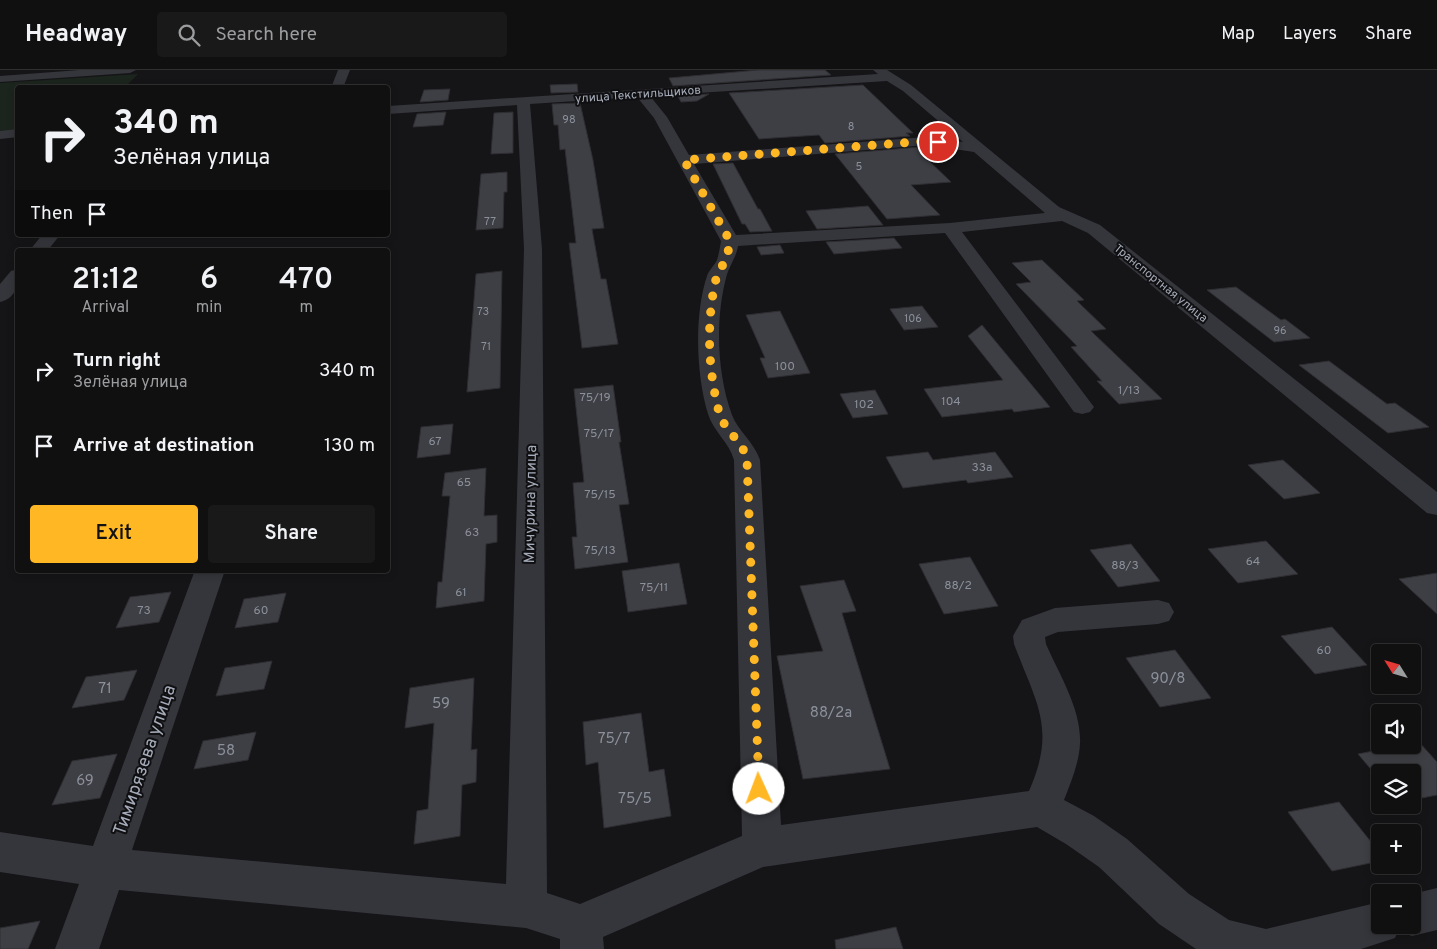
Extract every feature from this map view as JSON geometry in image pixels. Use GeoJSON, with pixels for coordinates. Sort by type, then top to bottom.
{"type":"FeatureCollection","features":[{"type":"Feature","properties":{"kind":"street"},"geometry":{"type":"LineString","coordinates":[[0,79],[130,70]]}},
{"type":"Feature","properties":{"kind":"street"},"geometry":{"type":"LineString","coordinates":[[338,85],[344,70]]}},
{"type":"Feature","properties":{"kind":"street","name":"улица Текстильщиков"},"geometry":{"type":"LineString","coordinates":[[390,110],[641,94],[883,74]]}},
{"type":"Feature","properties":{"kind":"street","name":"Транспортная улица"},"geometry":{"type":"LineString","coordinates":[[883,74],[907,88],[1053,212],[1094,229],[1437,506]]}},
{"type":"Feature","properties":{"kind":"street"},"geometry":{"type":"LineString","coordinates":[[641,94],[660,116],[730,241],[727,258],[716,278],[709,329],[712,376],[719,412],[727,429],[746,452],[747,460],[762,847]]}},
{"type":"Feature","properties":{"kind":"street","name":"Мичурина улица"},"geometry":{"type":"LineString","coordinates":[[523,101],[533,249],[526,907]]}},
{"type":"Feature","properties":{"kind":"street"},"geometry":{"type":"LineString","coordinates":[[0,134],[15,133]]}},
{"type":"Feature","properties":{"kind":"street"},"geometry":{"type":"LineString","coordinates":[[684,160],[928,141],[976,148]]}},
{"type":"Feature","properties":{"kind":"street"},"geometry":{"type":"LineString","coordinates":[[730,241],[950,228],[1064,216]]}},
{"type":"Feature","properties":{"kind":"street"},"geometry":{"type":"LineString","coordinates":[[950,228],[1082,408]]}},
{"type":"Feature","properties":{"kind":"street"},"geometry":{"type":"LineString","coordinates":[[41,248],[49,237]]}},
{"type":"Feature","properties":{"kind":"street"},"geometry":{"type":"LineString","coordinates":[[0,296],[15,278]]}},
{"type":"Feature","properties":{"kind":"street","name":"Тимирязева улица"},"geometry":{"type":"LineString","coordinates":[[77,949],[209,573]]}},
{"type":"Feature","properties":{"kind":"street"},"geometry":{"type":"LineString","coordinates":[[1041,808],[1054,776],[1062,741],[1056,707],[1030,644],[1029,636],[1033,629],[1055,620],[1158,612]]}},
{"type":"Feature","properties":{"kind":"street"},"geometry":{"type":"LineString","coordinates":[[0,852],[105,868],[526,907],[581,937],[762,847],[1041,808],[1080,830],[1113,853],[1174,909],[1221,940],[1263,949]]}},
{"type":"Feature","properties":{"kind":"street"},"geometry":{"type":"LineString","coordinates":[[1421,913],[1437,909]]}},
{"type":"Feature","properties":{"kind":"street"},"geometry":{"type":"LineString","coordinates":[[1270,949],[1371,925]]}},
{"type":"Feature","properties":{"kind":"shaded area"},"geometry":{"type":"Polygon","coordinates":[[[138,74],[127,85],[15,85],[15,130],[0,131],[0,83],[138,74]]]}},
{"type":"Feature","properties":{"kind":"building"},"geometry":{"type":"Polygon","coordinates":[[[758,70],[825,70],[831,75],[673,86],[669,78],[758,70]]]}},
{"type":"Feature","properties":{"kind":"building"},"geometry":{"type":"Polygon","coordinates":[[[577,84],[578,92],[551,93],[550,85],[577,84]]]}},
{"type":"Feature","properties":{"kind":"building"},"geometry":{"type":"Polygon","coordinates":[[[863,85],[913,133],[906,133],[910,136],[825,143],[819,135],[759,139],[729,93],[863,85]]]}},
{"type":"Feature","properties":{"kind":"building"},"geometry":{"type":"Polygon","coordinates":[[[450,89],[448,100],[420,102],[424,90],[450,89]]]}},
{"type":"Feature","properties":{"kind":"building"},"geometry":{"type":"Polygon","coordinates":[[[709,94],[697,101],[681,102],[678,96],[709,94]]]}},
{"type":"Feature","properties":{"kind":"building"},"geometry":{"type":"Polygon","coordinates":[[[580,103],[593,160],[604,228],[592,229],[601,279],[606,279],[618,344],[582,348],[569,243],[576,243],[565,149],[560,150],[558,125],[554,125],[552,104],[580,103]]]}},
{"type":"Feature","properties":{"kind":"building"},"geometry":{"type":"Polygon","coordinates":[[[446,112],[443,125],[413,127],[417,114],[446,112]]]}},
{"type":"Feature","properties":{"kind":"building"},"geometry":{"type":"Polygon","coordinates":[[[513,112],[513,153],[491,154],[494,113],[513,112]]]}},
{"type":"Feature","properties":{"kind":"building"},"geometry":{"type":"Polygon","coordinates":[[[921,147],[928,153],[922,154],[951,182],[911,185],[940,215],[887,219],[835,154],[921,147]]]}},
{"type":"Feature","properties":{"kind":"building"},"geometry":{"type":"Polygon","coordinates":[[[733,163],[772,231],[750,232],[745,224],[742,224],[713,164],[733,163]]]}},
{"type":"Feature","properties":{"kind":"building"},"geometry":{"type":"Polygon","coordinates":[[[507,172],[507,192],[504,192],[503,228],[476,230],[481,174],[507,172]]]}},
{"type":"Feature","properties":{"kind":"building"},"geometry":{"type":"Polygon","coordinates":[[[868,206],[883,225],[817,229],[806,211],[868,206]]]}},
{"type":"Feature","properties":{"kind":"building"},"geometry":{"type":"Polygon","coordinates":[[[894,238],[902,248],[834,254],[826,242],[894,238]]]}},
{"type":"Feature","properties":{"kind":"building"},"geometry":{"type":"Polygon","coordinates":[[[780,245],[784,253],[761,255],[757,247],[780,245]]]}},
{"type":"Feature","properties":{"kind":"building"},"geometry":{"type":"Polygon","coordinates":[[[1042,260],[1084,300],[1077,301],[1106,329],[1091,331],[1162,399],[1119,404],[1097,381],[1102,381],[1071,347],[1077,346],[1016,284],[1031,282],[1012,263],[1042,260]]]}},
{"type":"Feature","properties":{"kind":"building"},"geometry":{"type":"Polygon","coordinates":[[[502,271],[500,388],[467,392],[476,274],[502,271]]]}},
{"type":"Feature","properties":{"kind":"building"},"geometry":{"type":"Polygon","coordinates":[[[1236,287],[1281,320],[1285,319],[1310,338],[1274,342],[1207,290],[1236,287]]]}},
{"type":"Feature","properties":{"kind":"building"},"geometry":{"type":"Polygon","coordinates":[[[922,306],[938,327],[904,330],[890,309],[922,306]]]}},
{"type":"Feature","properties":{"kind":"building"},"geometry":{"type":"Polygon","coordinates":[[[780,311],[810,373],[768,378],[760,358],[765,358],[746,315],[780,311]]]}},
{"type":"Feature","properties":{"kind":"building"},"geometry":{"type":"Polygon","coordinates":[[[982,325],[1050,407],[1014,412],[1012,409],[942,417],[924,389],[1003,380],[968,336],[982,325]]]}},
{"type":"Feature","properties":{"kind":"building"},"geometry":{"type":"Polygon","coordinates":[[[1329,361],[1387,404],[1395,403],[1429,427],[1388,433],[1299,365],[1329,361]]]}},
{"type":"Feature","properties":{"kind":"building"},"geometry":{"type":"Polygon","coordinates":[[[613,385],[621,442],[619,442],[629,504],[619,505],[628,562],[575,569],[572,537],[577,537],[573,483],[584,482],[574,389],[613,385]]]}},
{"type":"Feature","properties":{"kind":"building"},"geometry":{"type":"Polygon","coordinates":[[[875,390],[888,414],[853,418],[840,394],[875,390]]]}},
{"type":"Feature","properties":{"kind":"building"},"geometry":{"type":"Polygon","coordinates":[[[453,424],[450,454],[417,458],[421,427],[453,424]]]}},
{"type":"Feature","properties":{"kind":"building"},"geometry":{"type":"Polygon","coordinates":[[[928,452],[933,460],[995,452],[1013,477],[968,483],[966,480],[903,488],[886,457],[928,452]]]}},
{"type":"Feature","properties":{"kind":"building"},"geometry":{"type":"Polygon","coordinates":[[[1283,460],[1320,493],[1284,499],[1248,465],[1283,460]]]}},
{"type":"Feature","properties":{"kind":"building"},"geometry":{"type":"Polygon","coordinates":[[[486,468],[484,516],[497,515],[497,542],[486,544],[484,601],[436,608],[438,582],[442,582],[450,496],[442,496],[445,473],[486,468]]]}},
{"type":"Feature","properties":{"kind":"building"},"geometry":{"type":"Polygon","coordinates":[[[1266,541],[1298,574],[1238,583],[1208,549],[1266,541]]]}},
{"type":"Feature","properties":{"kind":"building"},"geometry":{"type":"Polygon","coordinates":[[[1131,544],[1160,581],[1118,587],[1090,550],[1131,544]]]}},
{"type":"Feature","properties":{"kind":"building"},"geometry":{"type":"Polygon","coordinates":[[[970,557],[998,606],[944,614],[919,564],[970,557]]]}},
{"type":"Feature","properties":{"kind":"building"},"geometry":{"type":"Polygon","coordinates":[[[679,563],[687,604],[628,612],[622,571],[679,563]]]}},
{"type":"Feature","properties":{"kind":"building"},"geometry":{"type":"Polygon","coordinates":[[[1437,573],[1437,614],[1399,579],[1437,573]]]}},
{"type":"Feature","properties":{"kind":"building"},"geometry":{"type":"Polygon","coordinates":[[[844,580],[856,611],[842,613],[890,769],[803,779],[777,656],[823,651],[800,586],[844,580]]]}},
{"type":"Feature","properties":{"kind":"building"},"geometry":{"type":"Polygon","coordinates":[[[171,592],[159,622],[116,628],[130,597],[171,592]]]}},
{"type":"Feature","properties":{"kind":"building"},"geometry":{"type":"Polygon","coordinates":[[[286,593],[278,622],[235,628],[244,599],[286,593]]]}},
{"type":"Feature","properties":{"kind":"building"},"geometry":{"type":"Polygon","coordinates":[[[1332,627],[1367,665],[1315,674],[1281,636],[1332,627]]]}},
{"type":"Feature","properties":{"kind":"building"},"geometry":{"type":"Polygon","coordinates":[[[1175,650],[1211,698],[1160,707],[1126,658],[1175,650]]]}},
{"type":"Feature","properties":{"kind":"building"},"geometry":{"type":"Polygon","coordinates":[[[272,661],[264,689],[216,696],[225,668],[272,661]]]}},
{"type":"Feature","properties":{"kind":"building"},"geometry":{"type":"Polygon","coordinates":[[[137,670],[124,700],[72,708],[86,677],[137,670]]]}},
{"type":"Feature","properties":{"kind":"building"},"geometry":{"type":"Polygon","coordinates":[[[474,678],[471,750],[477,749],[476,782],[462,785],[460,836],[414,844],[417,811],[428,809],[434,723],[405,728],[410,688],[474,678]]]}},
{"type":"Feature","properties":{"kind":"building"},"geometry":{"type":"Polygon","coordinates":[[[641,713],[649,772],[664,769],[671,816],[604,828],[598,762],[586,765],[583,722],[641,713]]]}},
{"type":"Feature","properties":{"kind":"building"},"geometry":{"type":"Polygon","coordinates":[[[256,732],[248,760],[194,769],[203,741],[256,732]]]}},
{"type":"Feature","properties":{"kind":"building"},"geometry":{"type":"Polygon","coordinates":[[[1421,744],[1437,762],[1437,795],[1421,798],[1421,764],[1371,764],[1371,769],[1358,754],[1371,751],[1371,754],[1421,754],[1421,744]]]}},
{"type":"Feature","properties":{"kind":"building"},"geometry":{"type":"Polygon","coordinates":[[[117,754],[100,798],[52,805],[72,761],[117,754]]]}},
{"type":"Feature","properties":{"kind":"building"},"geometry":{"type":"Polygon","coordinates":[[[1339,802],[1371,842],[1371,863],[1332,871],[1288,812],[1339,802]]]}},
{"type":"Feature","properties":{"kind":"building"},"geometry":{"type":"Polygon","coordinates":[[[40,921],[28,949],[0,949],[0,928],[40,921]]]}},
{"type":"Feature","properties":{"kind":"building"},"geometry":{"type":"Polygon","coordinates":[[[896,927],[903,949],[836,949],[835,940],[896,927]]]}},
{"type":"Feature","properties":{"kind":"route"},"geometry":{"type":"LineString","coordinates":[[759,789],[747,460],[746,452],[727,429],[719,412],[712,376],[709,329],[716,278],[727,258],[730,241],[684,160],[928,141],[938,142]]}}]}
